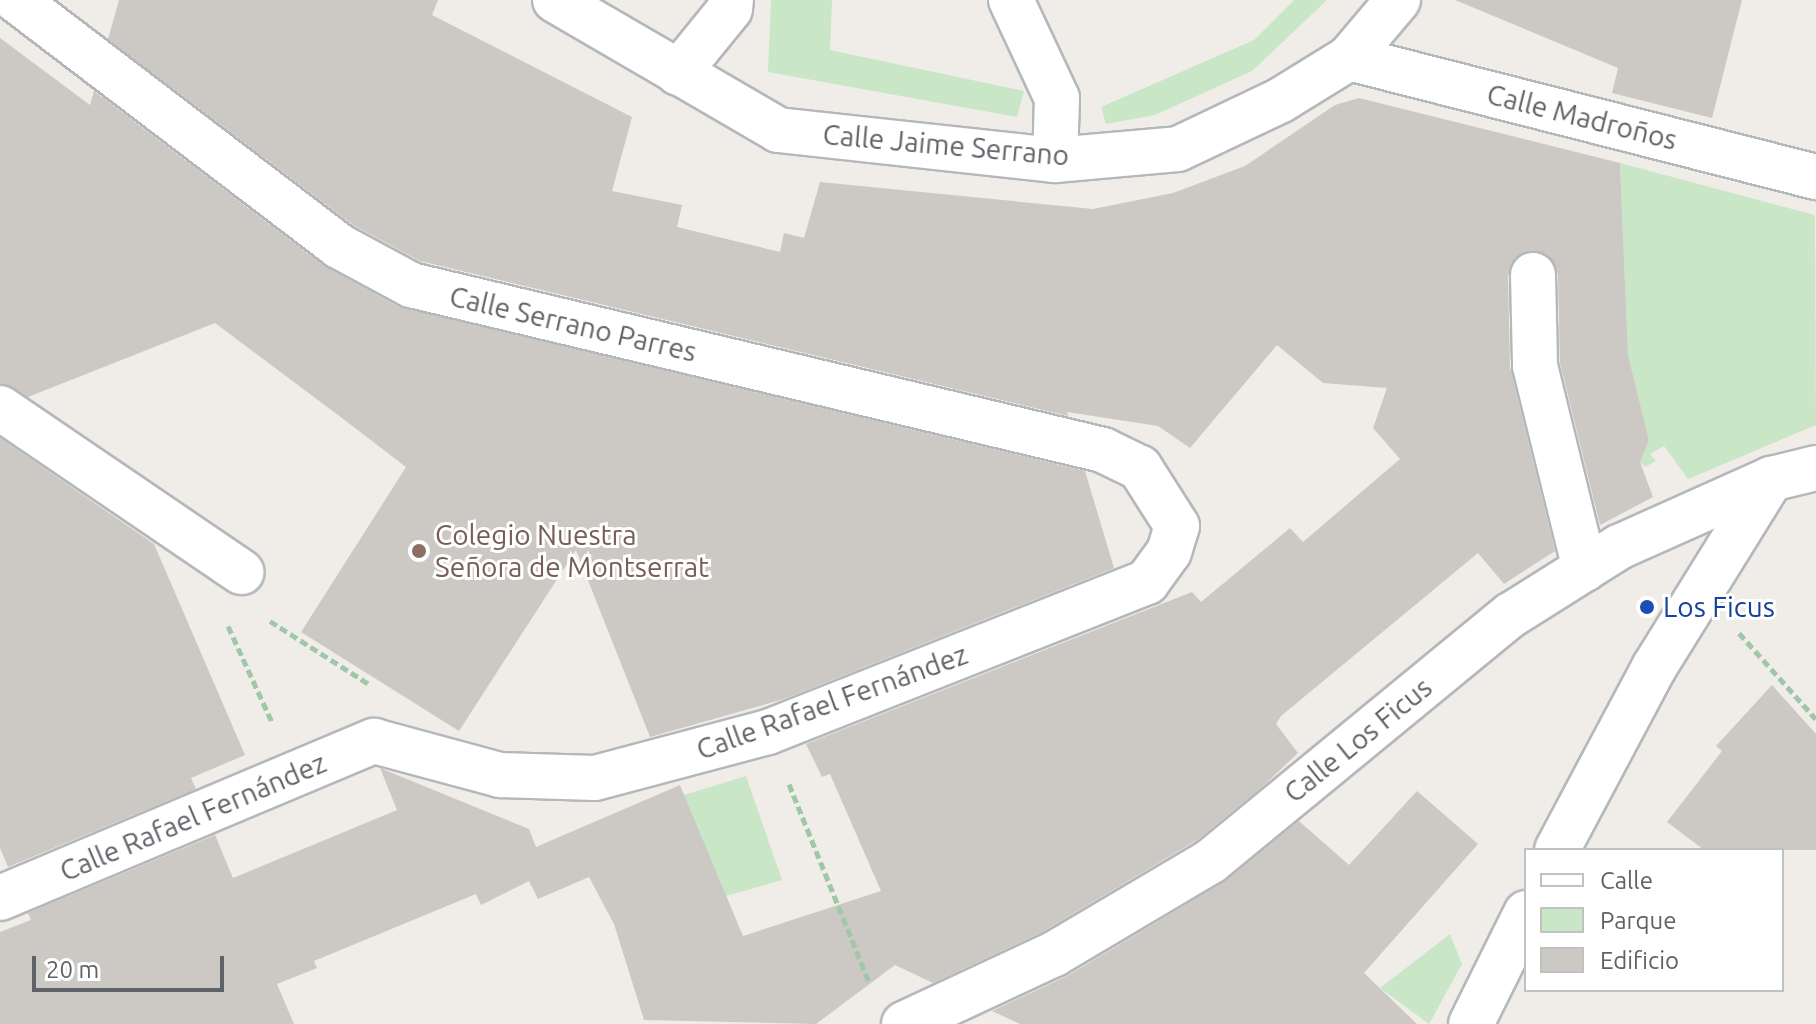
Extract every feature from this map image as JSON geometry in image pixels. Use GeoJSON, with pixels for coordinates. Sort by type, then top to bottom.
{"type":"FeatureCollection","features":[{"type":"Feature","properties":{"kind":"street","name":"Calle Serrano Parres"},"geometry":{"type":"LineString","coordinates":[[16,0],[339,246],[411,285],[1103,450],[1140,468],[1177,526]]}},
{"type":"Feature","properties":{"kind":"street","name":"Calle Jaime Serrano"},"geometry":{"type":"LineString","coordinates":[[555,0],[778,130],[1055,160],[1178,149],[1281,100],[1349,58],[1398,0]]}},
{"type":"Feature","properties":{"kind":"street"},"geometry":{"type":"LineString","coordinates":[[678,73],[730,9],[731,0]]}},
{"type":"Feature","properties":{"kind":"street"},"geometry":{"type":"LineString","coordinates":[[1011,0],[1057,98],[1055,160]]}},
{"type":"Feature","properties":{"kind":"street","name":"Calle Madroños"},"geometry":{"type":"LineString","coordinates":[[1349,58],[1816,177]]}},
{"type":"Feature","properties":{"kind":"street"},"geometry":{"type":"LineString","coordinates":[[1533,275],[1535,366],[1585,569]]}},
{"type":"Feature","properties":{"kind":"street"},"geometry":{"type":"LineString","coordinates":[[0,408],[241,572]]}},
{"type":"Feature","properties":{"kind":"street","name":"Calle Los Ficus"},"geometry":{"type":"LineString","coordinates":[[890,1011],[1054,954],[1211,861],[1511,615],[1619,547],[1771,479],[1816,468]]}},
{"type":"Feature","properties":{"kind":"street"},"geometry":{"type":"LineString","coordinates":[[1558,848],[1641,691],[1771,479]]}},
{"type":"Feature","properties":{"kind":"street","name":"Calle Rafael Fernández"},"geometry":{"type":"LineString","coordinates":[[0,898],[374,741],[500,775],[595,778],[768,732],[1147,582],[1169,552],[1177,526]]}},
{"type":"Feature","properties":{"kind":"street"},"geometry":{"type":"LineString","coordinates":[[1471,1024],[1524,917]]}},
{"type":"Feature","properties":{"kind":"path"},"geometry":{"type":"LineString","coordinates":[[267,619],[408,708],[412,751]]}},
{"type":"Feature","properties":{"kind":"path"},"geometry":{"type":"LineString","coordinates":[[226,621],[250,674]]}},
{"type":"Feature","properties":{"kind":"path"},"geometry":{"type":"LineString","coordinates":[[1750,645],[1816,719]]}},
{"type":"Feature","properties":{"kind":"path"},"geometry":{"type":"LineString","coordinates":[[768,732],[890,1011]]}},
{"type":"Feature","properties":{"kind":"green space"},"geometry":{"type":"Polygon","coordinates":[[[771,0],[832,0],[830,50],[1024,91],[1017,117],[768,72],[771,0]]]}},
{"type":"Feature","properties":{"kind":"green space"},"geometry":{"type":"Polygon","coordinates":[[[1294,0],[1327,0],[1252,71],[1155,115],[1106,124],[1101,107],[1254,40],[1294,0]]]}},
{"type":"Feature","properties":{"kind":"green space"},"geometry":{"type":"Polygon","coordinates":[[[1620,163],[1815,215],[1816,425],[1688,479],[1664,446],[1650,454],[1656,461],[1645,467],[1640,462],[1649,440],[1628,355],[1620,163]]]}},
{"type":"Feature","properties":{"kind":"green space"},"geometry":{"type":"Polygon","coordinates":[[[746,776],[782,880],[726,896],[684,795],[746,776]]]}},
{"type":"Feature","properties":{"kind":"green space"},"geometry":{"type":"Polygon","coordinates":[[[1450,934],[1462,964],[1429,1024],[1380,988],[1450,934]]]}},
{"type":"Feature","properties":{"kind":"building"},"geometry":{"type":"Polygon","coordinates":[[[119,0],[438,0],[432,15],[632,117],[612,191],[682,205],[677,227],[780,252],[784,233],[804,238],[820,182],[1093,209],[1173,193],[1245,166],[1335,105],[1359,98],[1620,163],[1628,355],[1649,440],[1640,462],[1653,497],[1600,525],[1560,363],[1558,274],[1546,254],[1521,253],[1508,276],[1510,367],[1555,551],[1504,584],[1478,553],[1281,716],[1276,724],[1298,753],[1262,787],[1197,840],[1042,932],[933,983],[895,965],[816,1024],[644,1020],[614,924],[589,877],[538,899],[529,881],[481,905],[476,894],[314,961],[317,968],[277,984],[294,1024],[0,1024],[0,932],[31,920],[28,913],[215,835],[233,878],[397,810],[380,768],[529,829],[536,847],[680,785],[743,936],[881,891],[830,774],[822,777],[806,744],[1192,592],[1201,602],[1290,528],[1303,542],[1400,459],[1373,428],[1387,388],[1323,383],[1277,345],[1190,448],[1158,426],[1067,412],[1068,416],[420,261],[353,225],[108,39],[119,0]]]}},
{"type":"Feature","properties":{"kind":"building"},"geometry":{"type":"Polygon","coordinates":[[[1455,0],[1742,0],[1712,118],[1612,93],[1618,68],[1455,0]]]}},
{"type":"Feature","properties":{"kind":"building"},"geometry":{"type":"Polygon","coordinates":[[[0,38],[90,105],[94,91],[324,266],[399,307],[1085,471],[1114,568],[784,699],[650,737],[576,550],[459,731],[301,632],[406,467],[338,415],[215,323],[28,397],[0,383],[0,38]]]}},
{"type":"Feature","properties":{"kind":"building"},"geometry":{"type":"Polygon","coordinates":[[[0,438],[154,544],[245,755],[191,778],[196,789],[8,867],[0,848],[0,438]]]}},
{"type":"Feature","properties":{"kind":"building"},"geometry":{"type":"Polygon","coordinates":[[[1772,685],[1816,734],[1816,850],[1701,848],[1667,822],[1722,751],[1716,746],[1772,685]]]}},
{"type":"Feature","properties":{"kind":"building"},"geometry":{"type":"Polygon","coordinates":[[[1417,791],[1478,844],[1364,973],[1417,1024],[1020,1024],[992,1011],[1067,976],[1224,882],[1299,821],[1349,865],[1417,791]]]}},
{"type":"Feature","properties":{"kind":"place","name":"Colegio Nuestra Señora de Montserrat"},"geometry":{"type":"Point","coordinates":[419,551]}},
{"type":"Feature","properties":{"kind":"place","name":"Los Ficus"},"geometry":{"type":"Point","coordinates":[1647,607]}}]}
